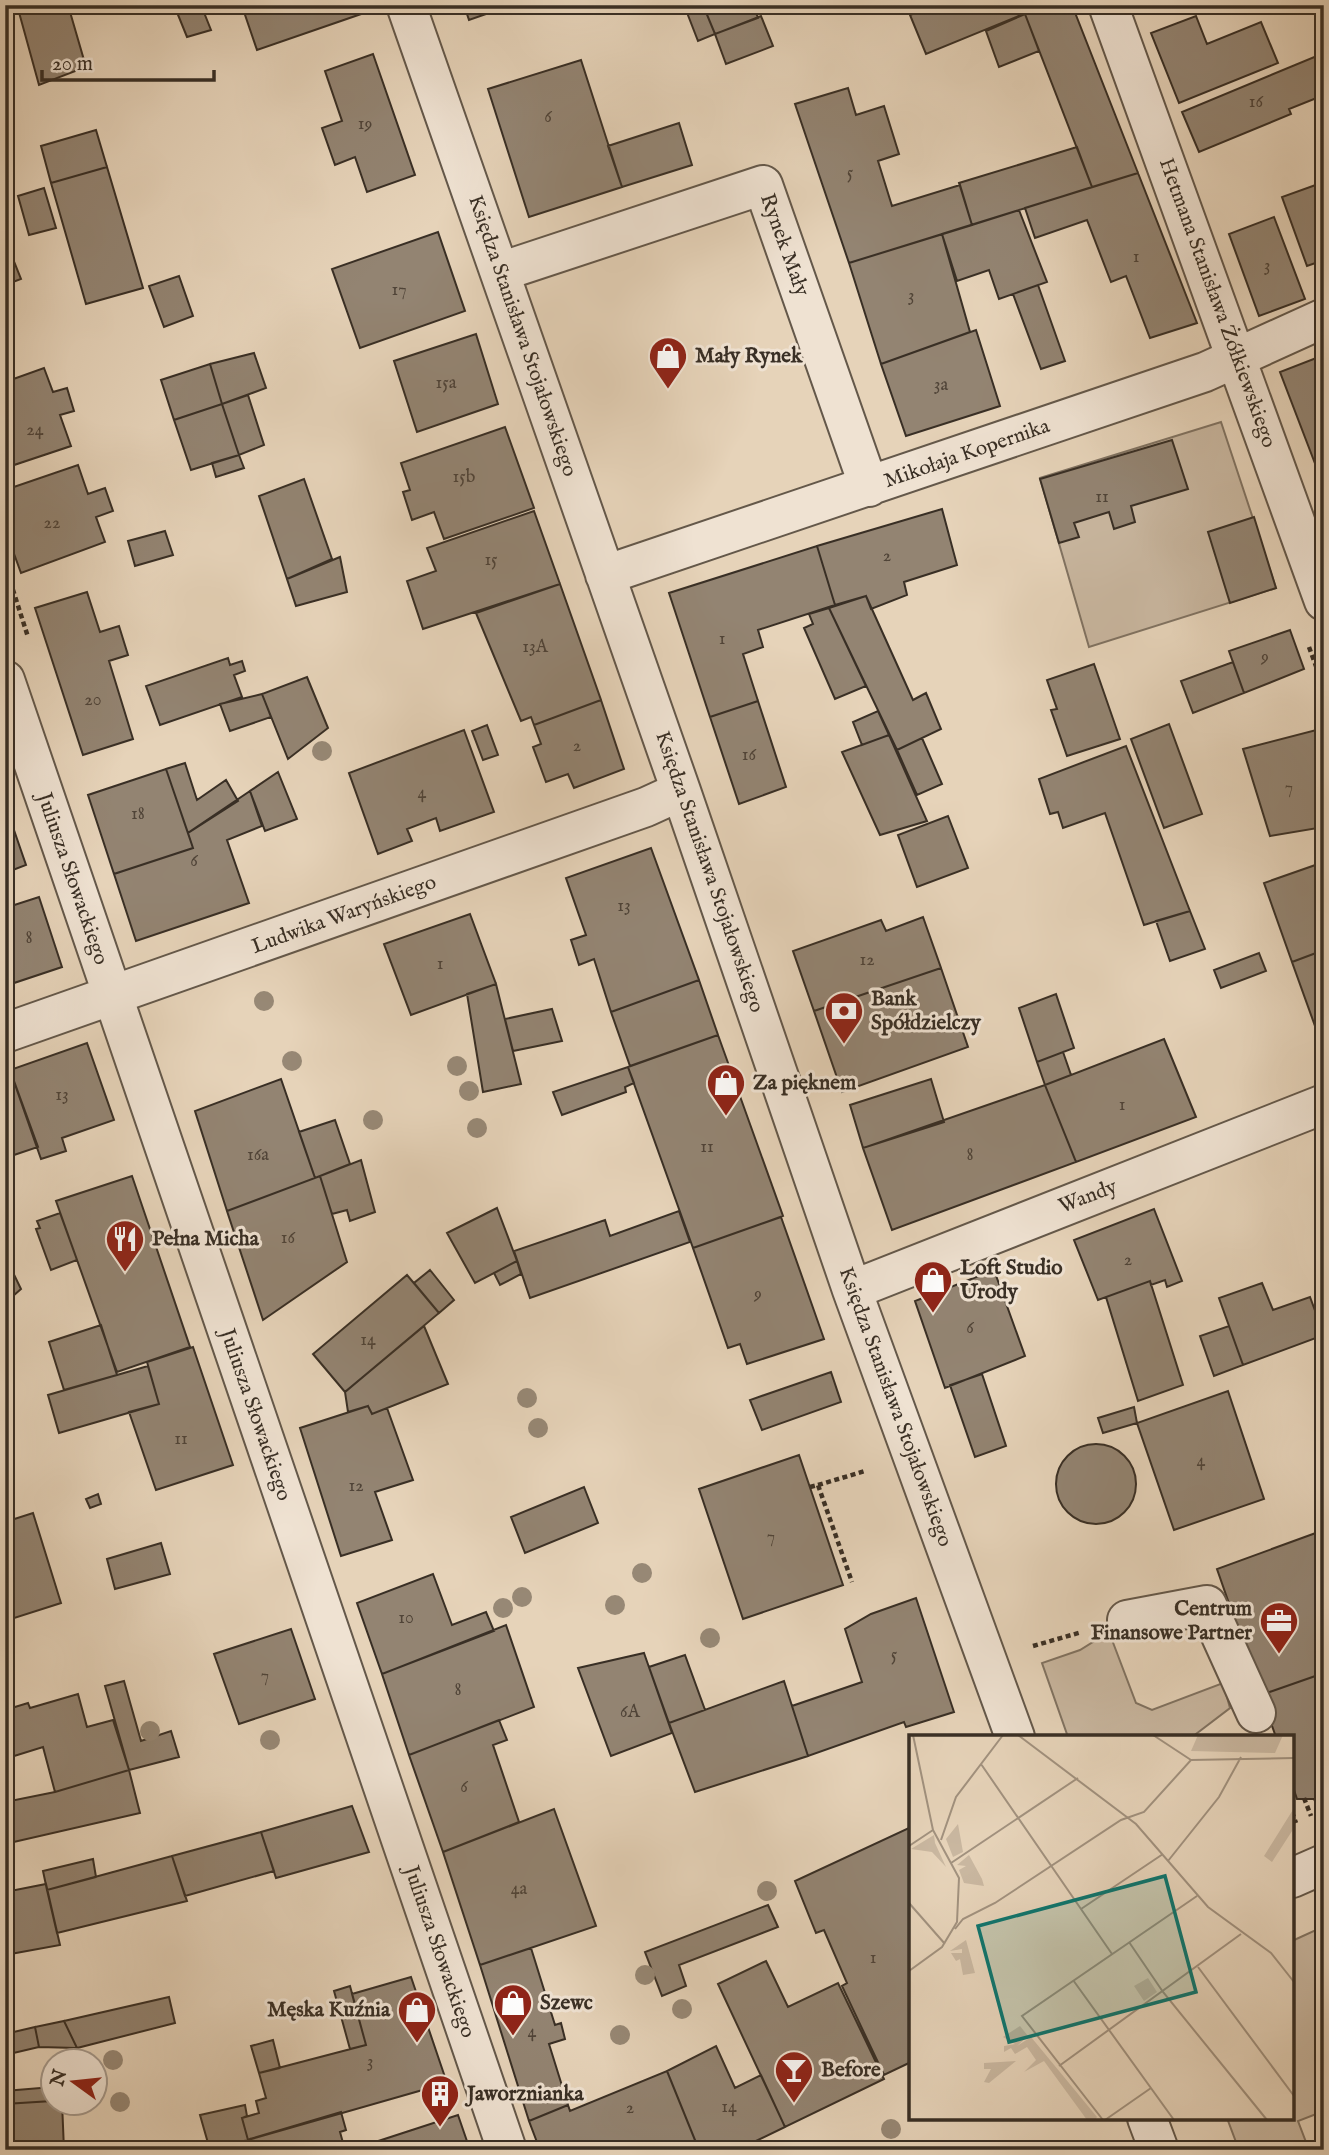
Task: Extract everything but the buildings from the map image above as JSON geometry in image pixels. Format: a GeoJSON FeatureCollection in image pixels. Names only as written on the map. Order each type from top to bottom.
{"type":"FeatureCollection","features":[{"type":"Feature","properties":{"kind":"street","name":"Księdza Stanisława Stojałowskiego"},"geometry":{"type":"LineString","coordinates":[[406,5],[852,1290],[1014,1735]]}},
{"type":"Feature","properties":{"kind":"street","name":"Hetmana Stanisława Żółkiewskiego"},"geometry":{"type":"LineString","coordinates":[[1108,5],[1324,601]]}},
{"type":"Feature","properties":{"kind":"street","name":"Rynek Mały"},"geometry":{"type":"LineString","coordinates":[[500,272],[763,185],[869,487]]}},
{"type":"Feature","properties":{"kind":"street","name":"Mikołaja Kopernika"},"geometry":{"type":"LineString","coordinates":[[605,575],[1238,359],[1324,318]]}},
{"type":"Feature","properties":{"kind":"street","name":"Juliusza Słowackiego"},"geometry":{"type":"LineString","coordinates":[[5,680],[111,997],[507,2150]]}},
{"type":"Feature","properties":{"kind":"street","name":"Ludwika Waryńskiego"},"geometry":{"type":"LineString","coordinates":[[5,1034],[646,807],[681,791]]}},
{"type":"Feature","properties":{"kind":"street","name":"Wandy"},"geometry":{"type":"LineString","coordinates":[[852,1290],[1324,1104]]}},
{"type":"Feature","properties":{"kind":"street"},"geometry":{"type":"LineString","coordinates":[[1127,1620],[1208,1605],[1256,1713]]}},
{"type":"Feature","properties":{"kind":"street"},"geometry":{"type":"LineString","coordinates":[[1294,1877],[1324,1864]]}},
{"type":"Feature","properties":{"kind":"street"},"geometry":{"type":"LineString","coordinates":[[1148,2120],[1159,2150]]}},
{"type":"Feature","properties":{"kind":"path"},"geometry":{"type":"LineString","coordinates":[[5,565],[30,642]]}},
{"type":"Feature","properties":{"kind":"path"},"geometry":{"type":"LineString","coordinates":[[1305,636],[1324,688]]}},
{"type":"Feature","properties":{"kind":"path"},"geometry":{"type":"LineString","coordinates":[[810,1487],[847,1476]]}},
{"type":"Feature","properties":{"kind":"path"},"geometry":{"type":"LineString","coordinates":[[818,1485],[852,1582]]}},
{"type":"Feature","properties":{"kind":"path"},"geometry":{"type":"LineString","coordinates":[[1025,1648],[1127,1620]]}},
{"type":"Feature","properties":{"kind":"shaded area"},"geometry":{"type":"Polygon","coordinates":[[[1221,422],[1276,588],[1089,647],[1040,478],[1221,422]]]}},
{"type":"Feature","properties":{"kind":"shaded area"},"geometry":{"type":"Polygon","coordinates":[[[1109,1632],[1136,1703],[1152,1710],[1223,1683],[1230,1708],[1195,1735],[1067,1735],[1042,1663],[1080,1650],[1109,1632]]]}},
{"type":"Feature","properties":{"kind":"shaded area"},"geometry":{"type":"Polygon","coordinates":[[[1318,1929],[1324,1946],[1324,2111],[1298,2121],[1309,2150],[1239,2150],[1228,2120],[1294,2120],[1294,1940],[1318,1929]]]}},
{"type":"Feature","properties":{"kind":"place","name":"Mały Rynek"},"geometry":{"type":"Point","coordinates":[668,390]}},
{"type":"Feature","properties":{"kind":"place","name":"Bank Spółdzielczy"},"geometry":{"type":"Point","coordinates":[844,1045]}},
{"type":"Feature","properties":{"kind":"place","name":"Za pięknem"},"geometry":{"type":"Point","coordinates":[726,1117]}},
{"type":"Feature","properties":{"kind":"place","name":"Pełna Micha"},"geometry":{"type":"Point","coordinates":[125,1273]}},
{"type":"Feature","properties":{"kind":"place","name":"Loft Studio Urody"},"geometry":{"type":"Point","coordinates":[933,1314]}},
{"type":"Feature","properties":{"kind":"place","name":"Centrum Finansowe Partner"},"geometry":{"type":"Point","coordinates":[1279,1655]}},
{"type":"Feature","properties":{"kind":"place","name":"Szewc"},"geometry":{"type":"Point","coordinates":[513,2037]}},
{"type":"Feature","properties":{"kind":"place","name":"Męska Kuźnia"},"geometry":{"type":"Point","coordinates":[417,2044]}},
{"type":"Feature","properties":{"kind":"place","name":"Before"},"geometry":{"type":"Point","coordinates":[794,2104]}},
{"type":"Feature","properties":{"kind":"place","name":"Jaworznianka"},"geometry":{"type":"Point","coordinates":[440,2128]}}]}
